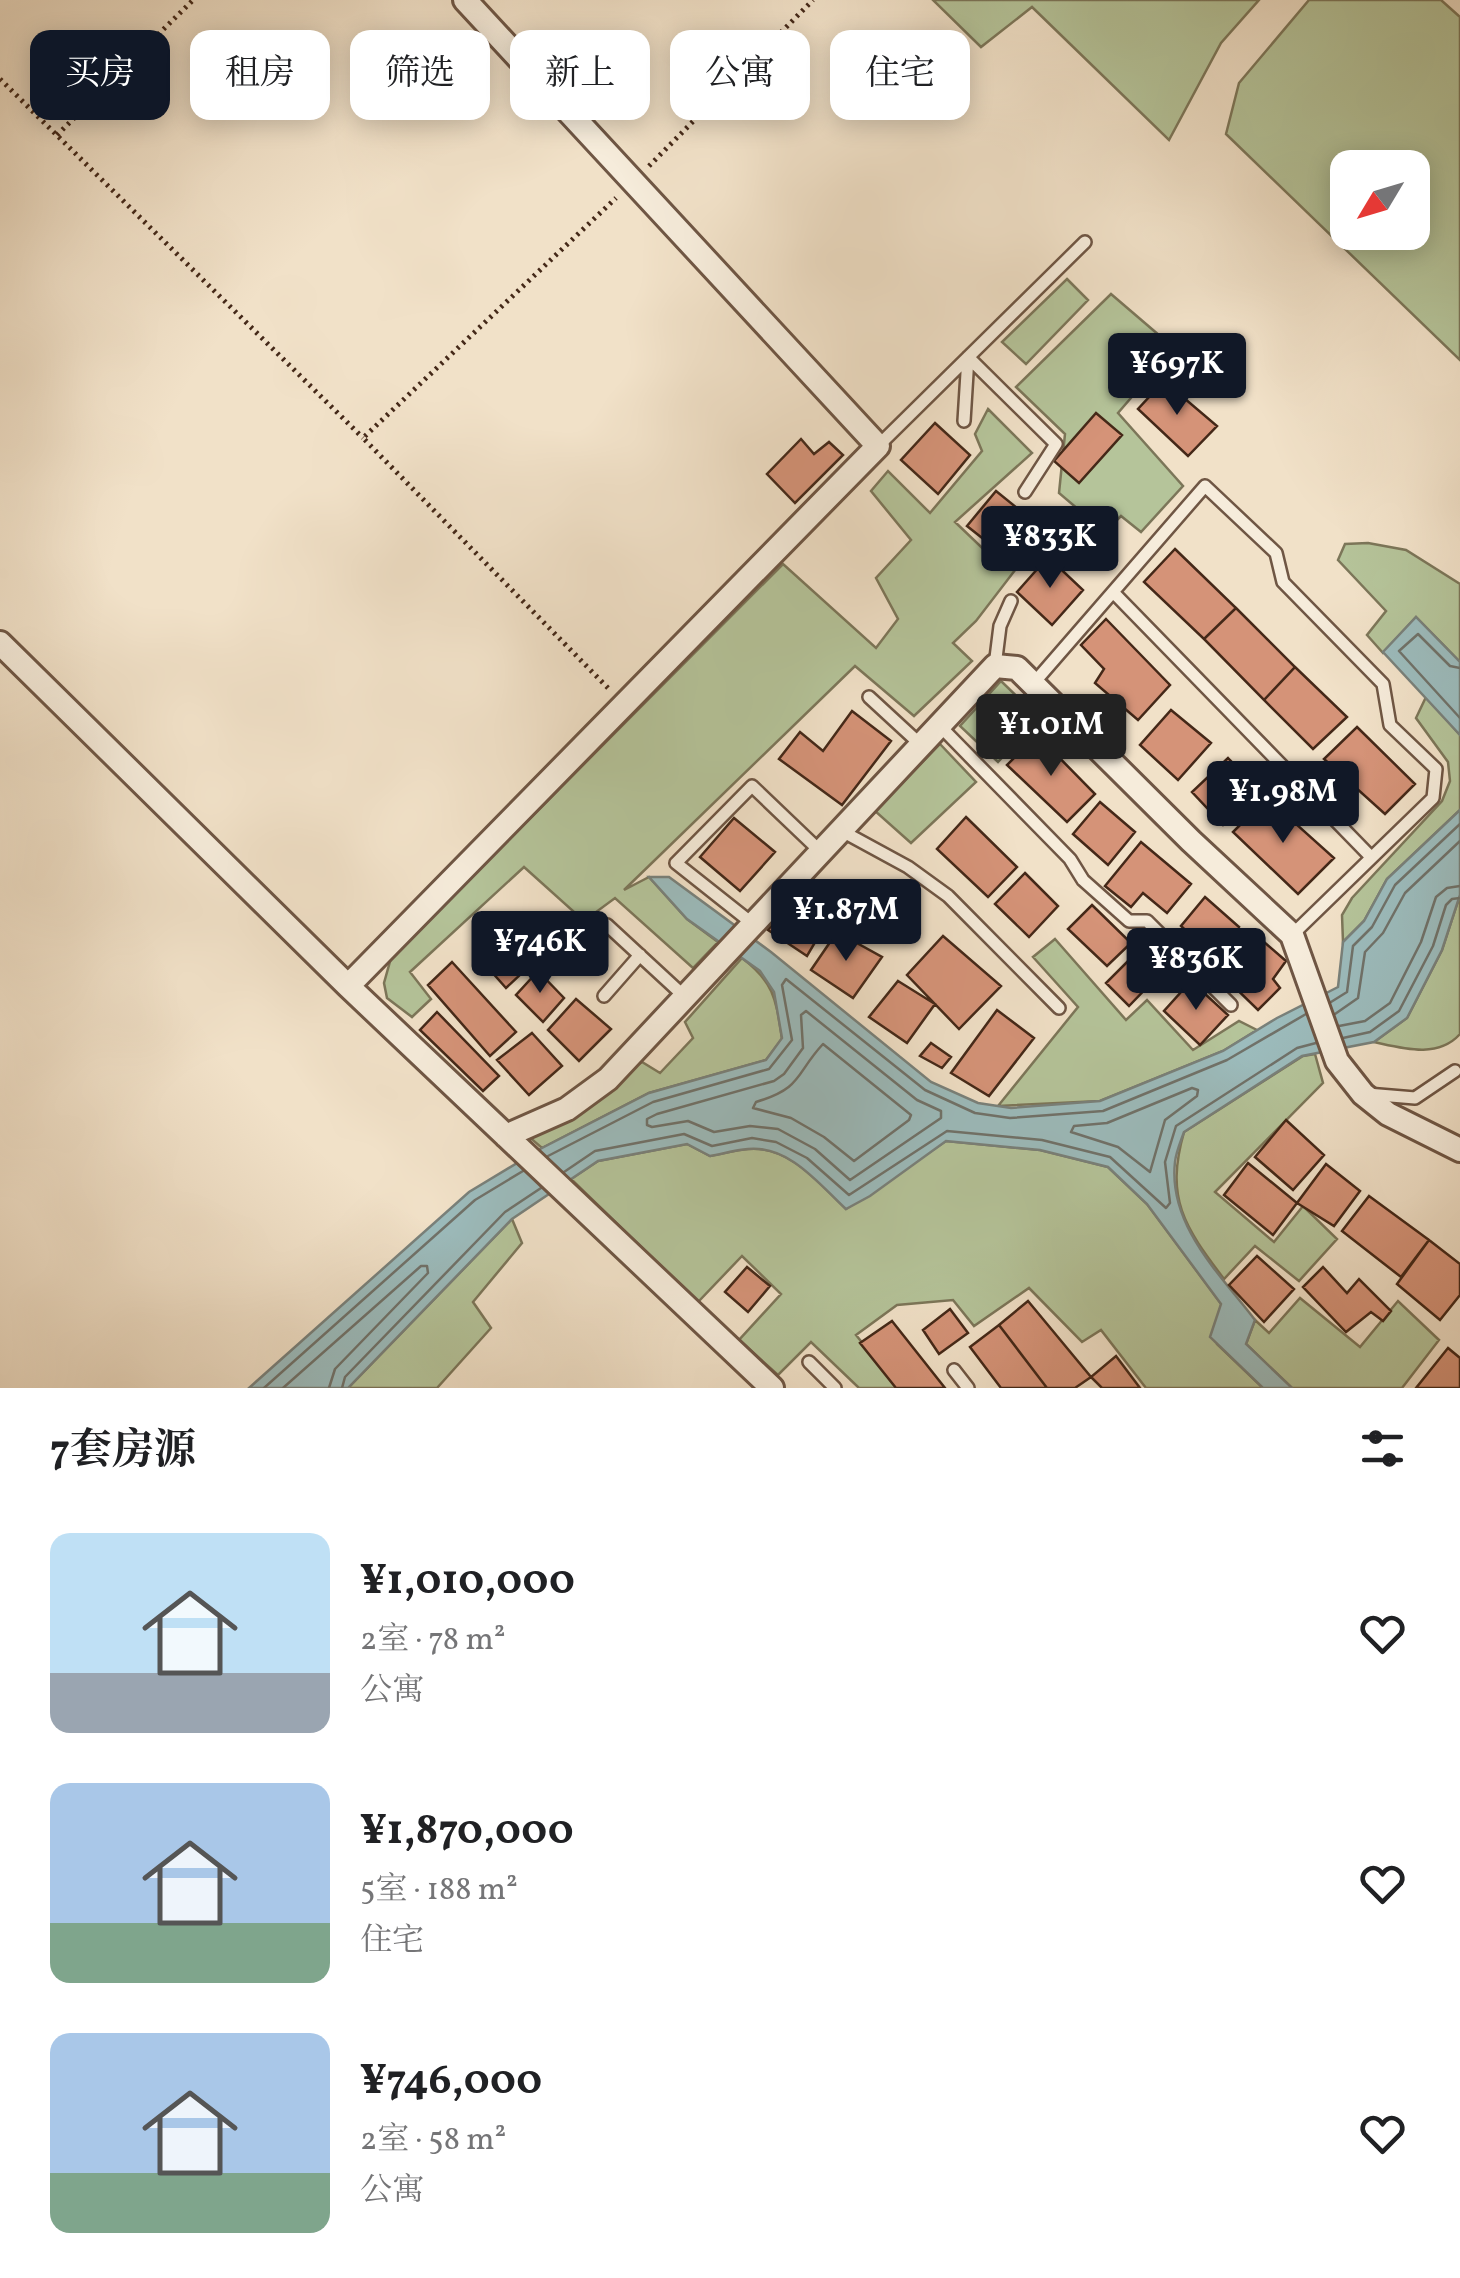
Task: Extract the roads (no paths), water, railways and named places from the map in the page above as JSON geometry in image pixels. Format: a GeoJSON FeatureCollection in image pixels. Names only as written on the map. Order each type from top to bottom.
{"type":"FeatureCollection","features":[{"type":"Feature","properties":{"kind":"street"},"geometry":{"type":"LineString","coordinates":[[348,986],[878,446],[466,0]]}},
{"type":"Feature","properties":{"kind":"street"},"geometry":{"type":"LineString","coordinates":[[0,643],[348,986],[772,1388]]}},
{"type":"Feature","properties":{"kind":"street"},"geometry":{"type":"LineString","coordinates":[[506,1136],[567,1109],[608,1079],[995,666],[1016,668],[1292,935],[1338,1061],[1363,1094],[1388,1114],[1458,1145]]}},
{"type":"Feature","properties":{"kind":"lane"},"geometry":{"type":"LineString","coordinates":[[878,446],[1085,242]]}},
{"type":"Feature","properties":{"kind":"lane"},"geometry":{"type":"LineString","coordinates":[[964,421],[968,357]]}},
{"type":"Feature","properties":{"kind":"lane"},"geometry":{"type":"LineString","coordinates":[[968,357],[1056,444],[1025,492]]}},
{"type":"Feature","properties":{"kind":"lane"},"geometry":{"type":"LineString","coordinates":[[1033,684],[1205,486],[1276,553],[1282,582],[1383,684],[1390,724],[1436,770],[1432,798],[1292,935]]}},
{"type":"Feature","properties":{"kind":"lane"},"geometry":{"type":"LineString","coordinates":[[1113,592],[1372,857]]}},
{"type":"Feature","properties":{"kind":"lane"},"geometry":{"type":"LineString","coordinates":[[995,666],[1000,626],[1011,601]]}},
{"type":"Feature","properties":{"kind":"lane"},"geometry":{"type":"LineString","coordinates":[[870,698],[920,744]]}},
{"type":"Feature","properties":{"kind":"lane"},"geometry":{"type":"LineString","coordinates":[[938,724],[1070,859],[1083,880],[1129,921],[1146,920],[1231,1005]]}},
{"type":"Feature","properties":{"kind":"lane"},"geometry":{"type":"LineString","coordinates":[[752,924],[676,863],[752,786],[820,850]]}},
{"type":"Feature","properties":{"kind":"lane"},"geometry":{"type":"LineString","coordinates":[[840,830],[908,867],[948,896],[1059,1008]]}},
{"type":"Feature","properties":{"kind":"lane"},"geometry":{"type":"LineString","coordinates":[[548,937],[607,925],[685,997]]}},
{"type":"Feature","properties":{"kind":"lane"},"geometry":{"type":"LineString","coordinates":[[604,996],[640,955]]}},
{"type":"Feature","properties":{"kind":"lane"},"geometry":{"type":"LineString","coordinates":[[1363,1094],[1415,1098],[1455,1071]]}},
{"type":"Feature","properties":{"kind":"lane"},"geometry":{"type":"LineString","coordinates":[[810,1362],[835,1388]]}},
{"type":"Feature","properties":{"kind":"lane"},"geometry":{"type":"LineString","coordinates":[[954,1370],[968,1388]]}},
{"type":"Feature","properties":{"kind":"water"},"geometry":{"type":"Polygon","coordinates":[[[1416,617],[1460,662],[1460,735],[1383,652],[1416,617]]]}},
{"type":"Feature","properties":{"kind":"water"},"geometry":{"type":"Polygon","coordinates":[[[1460,810],[1460,895],[1442,950],[1407,1018],[1374,1042],[1302,1056],[1184,1132],[1177,1150],[1175,1185],[1188,1228],[1255,1320],[1246,1344],[1292,1388],[1263,1388],[1210,1337],[1221,1304],[1147,1204],[1108,1167],[1040,1150],[946,1141],[846,1209],[802,1168],[763,1149],[710,1156],[687,1144],[598,1161],[512,1219],[348,1388],[249,1388],[469,1192],[542,1148],[649,1093],[766,1060],[782,1038],[774,992],[760,971],[687,919],[649,877],[669,877],[771,952],[931,1082],[978,1103],[1011,1108],[1100,1101],[1223,1051],[1338,987],[1343,942],[1364,921],[1387,879],[1460,810]]]}}]}
